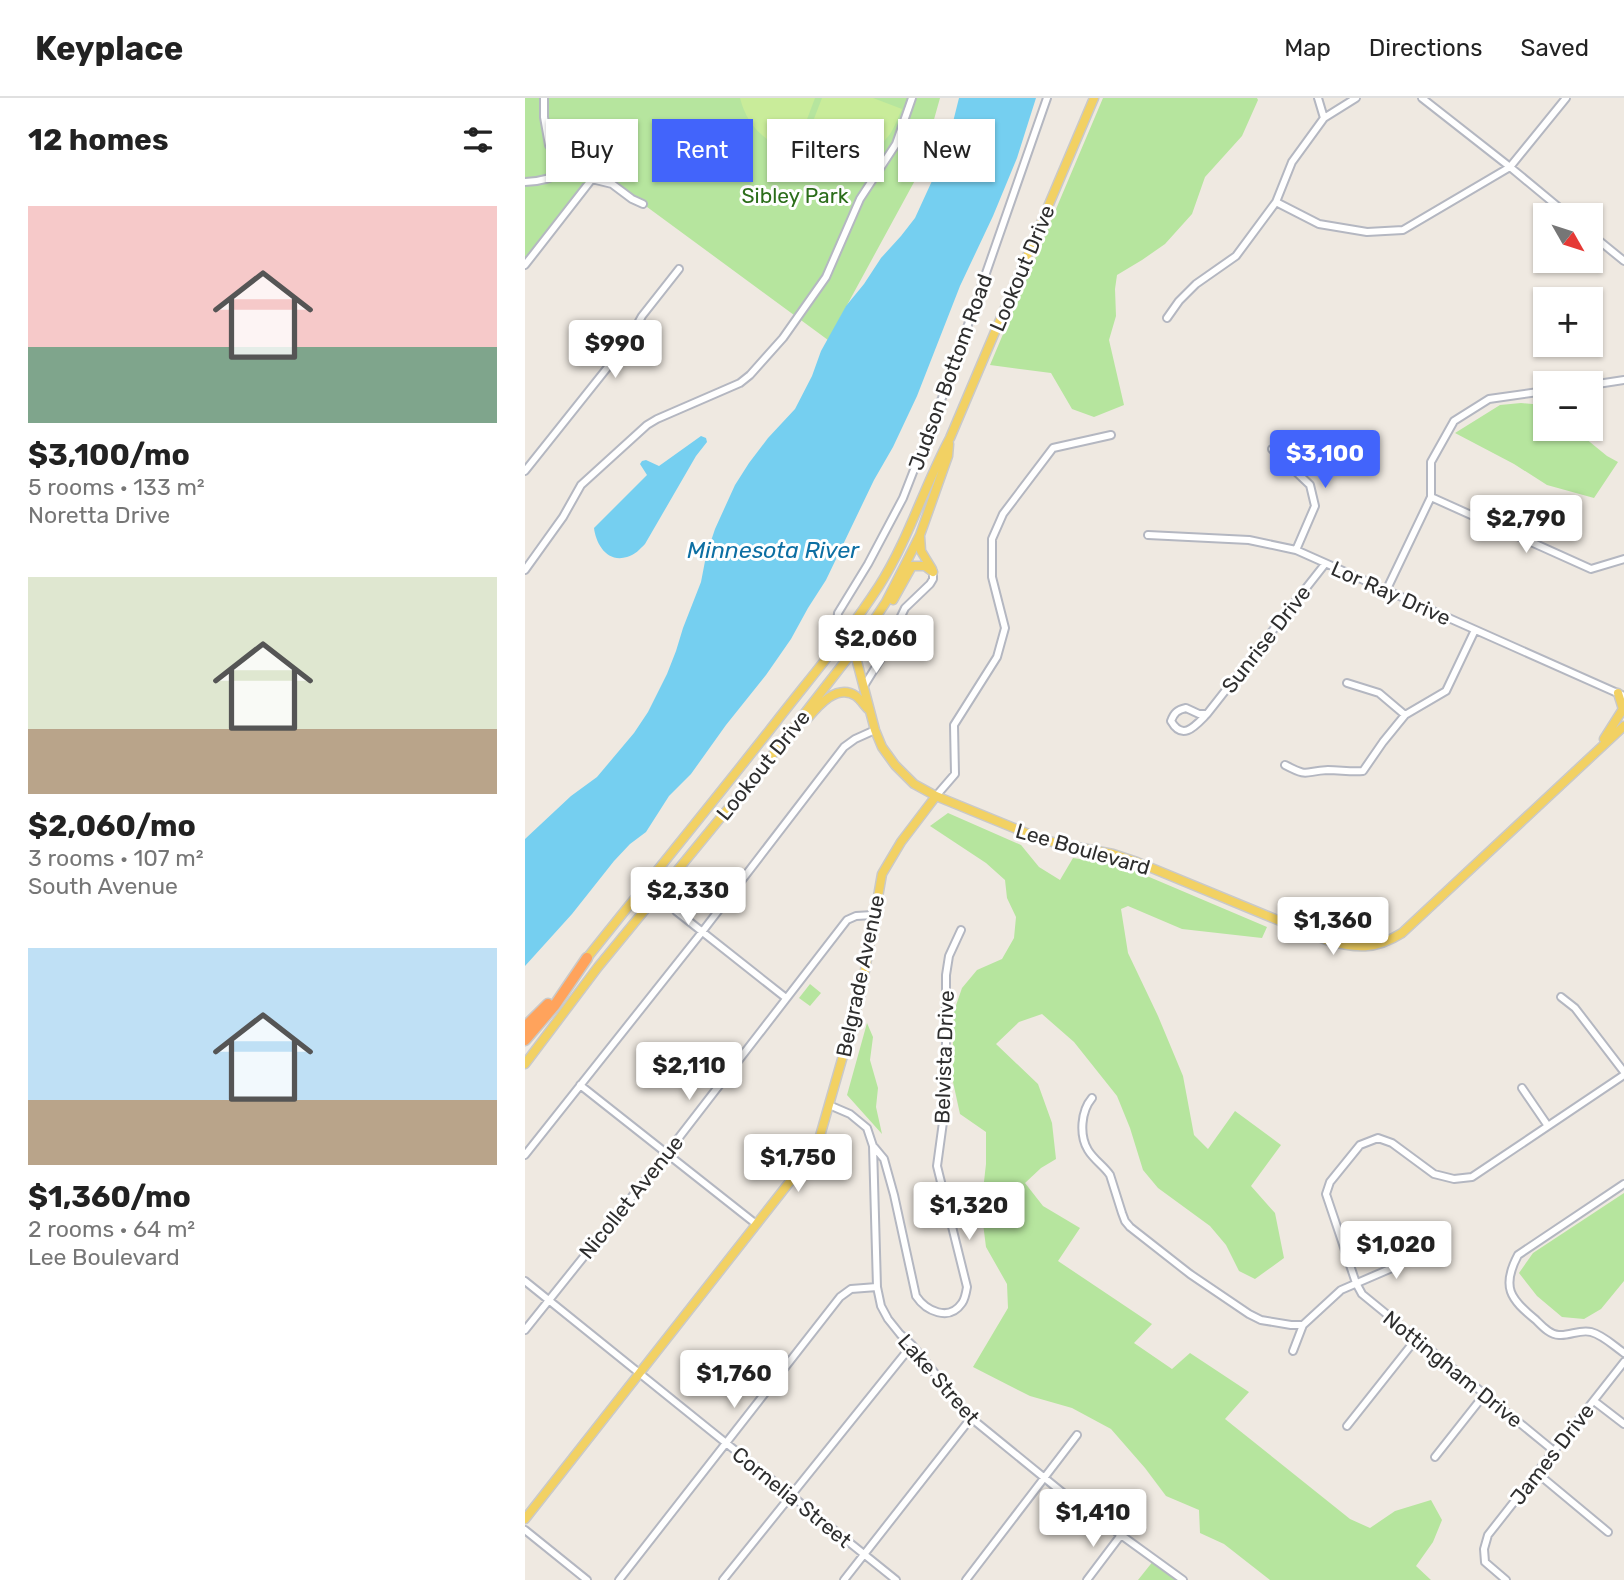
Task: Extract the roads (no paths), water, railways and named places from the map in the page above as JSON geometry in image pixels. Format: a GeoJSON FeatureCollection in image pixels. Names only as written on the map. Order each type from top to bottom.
{"type":"FeatureCollection","features":[{"type":"Feature","properties":{"kind":"highway"},"geometry":{"type":"LineString","coordinates":[[525,1027],[587,958]]}},
{"type":"Feature","properties":{"kind":"highway"},"geometry":{"type":"LineString","coordinates":[[525,1040],[555,1005],[587,958]]}},
{"type":"Feature","properties":{"kind":"main road","name":"Lookout Drive"},"geometry":{"type":"LineString","coordinates":[[587,958],[843,637],[880,584],[950,438],[1094,98]]}},
{"type":"Feature","properties":{"kind":"main road","name":"Lookout Drive"},"geometry":{"type":"LineString","coordinates":[[525,1065],[597,967],[773,754],[872,625],[920,535],[948,456],[950,438]]}},
{"type":"Feature","properties":{"kind":"main road"},"geometry":{"type":"LineString","coordinates":[[920,535],[921,551],[933,572]]}},
{"type":"Feature","properties":{"kind":"main road"},"geometry":{"type":"LineString","coordinates":[[872,625],[890,604],[912,566],[925,566],[933,572]]}},
{"type":"Feature","properties":{"kind":"main road","name":"Lee Boulevard"},"geometry":{"type":"LineString","coordinates":[[843,637],[854,650],[882,747],[895,765],[915,784],[936,796],[1036,838],[1113,854],[1137,862],[1326,940],[1357,947],[1373,946],[1402,933],[1624,726]]}},
{"type":"Feature","properties":{"kind":"main road"},"geometry":{"type":"LineString","coordinates":[[773,754],[833,695],[849,693],[870,710]]}},
{"type":"Feature","properties":{"kind":"main road"},"geometry":{"type":"LineString","coordinates":[[1594,753],[1623,709],[1621,694]]}},
{"type":"Feature","properties":{"kind":"main road","name":"Belgrade Avenue"},"geometry":{"type":"LineString","coordinates":[[525,1519],[818,1143],[861,993],[882,874],[901,842],[936,796]]}},
{"type":"Feature","properties":{"kind":"street"},"geometry":{"type":"LineString","coordinates":[[544,98],[546,128]]}},
{"type":"Feature","properties":{"kind":"street","name":"Judson Bottom Road"},"geometry":{"type":"LineString","coordinates":[[843,637],[837,625],[838,613],[903,498],[947,385],[1047,98]]}},
{"type":"Feature","properties":{"kind":"street"},"geometry":{"type":"LineString","coordinates":[[1318,98],[1324,118]]}},
{"type":"Feature","properties":{"kind":"street"},"geometry":{"type":"LineString","coordinates":[[1167,318],[1196,284],[1236,256],[1276,202],[1292,162],[1324,118],[1356,98]]}},
{"type":"Feature","properties":{"kind":"street"},"geometry":{"type":"LineString","coordinates":[[1422,98],[1554,203]]}},
{"type":"Feature","properties":{"kind":"street"},"geometry":{"type":"LineString","coordinates":[[1276,202],[1319,224],[1367,232],[1403,230],[1510,167],[1566,98]]}},
{"type":"Feature","properties":{"kind":"street"},"geometry":{"type":"LineString","coordinates":[[525,570],[563,517],[581,485],[647,425],[740,383],[783,338],[827,277],[860,199],[896,144],[912,99]]}},
{"type":"Feature","properties":{"kind":"street"},"geometry":{"type":"LineString","coordinates":[[525,182],[546,178]]}},
{"type":"Feature","properties":{"kind":"street"},"geometry":{"type":"LineString","coordinates":[[525,265],[590,182]]}},
{"type":"Feature","properties":{"kind":"street"},"geometry":{"type":"LineString","coordinates":[[604,182],[612,184],[643,204]]}},
{"type":"Feature","properties":{"kind":"street"},"geometry":{"type":"LineString","coordinates":[[1603,244],[1624,261]]}},
{"type":"Feature","properties":{"kind":"street"},"geometry":{"type":"LineString","coordinates":[[525,471],[627,343],[642,316],[679,269]]}},
{"type":"Feature","properties":{"kind":"street"},"geometry":{"type":"LineString","coordinates":[[1603,383],[1624,380]]}},
{"type":"Feature","properties":{"kind":"street"},"geometry":{"type":"LineString","coordinates":[[1386,591],[1431,497],[1431,462],[1454,421],[1489,398],[1533,392]]}},
{"type":"Feature","properties":{"kind":"street","name":"Belgrade Avenue"},"geometry":{"type":"LineString","coordinates":[[936,796],[955,774],[954,725],[997,657],[1005,628],[992,577],[992,539],[1003,514],[1053,448],[1111,435]]}},
{"type":"Feature","properties":{"kind":"street"},"geometry":{"type":"LineString","coordinates":[[1272,449],[1310,485],[1315,506],[1296,550]]}},
{"type":"Feature","properties":{"kind":"street"},"geometry":{"type":"LineString","coordinates":[[1431,497],[1591,569],[1624,559]]}},
{"type":"Feature","properties":{"kind":"street","name":"Lor Ray Drive"},"geometry":{"type":"LineString","coordinates":[[1148,535],[1249,540],[1296,550],[1621,694]]}},
{"type":"Feature","properties":{"kind":"street","name":"Sunrise Drive"},"geometry":{"type":"LineString","coordinates":[[1207,714],[1199,714],[1186,708],[1173,715],[1171,721],[1174,727],[1186,731],[1207,714],[1325,564]]}},
{"type":"Feature","properties":{"kind":"street"},"geometry":{"type":"LineString","coordinates":[[864,686],[905,608],[930,584],[933,572]]}},
{"type":"Feature","properties":{"kind":"street"},"geometry":{"type":"LineString","coordinates":[[1285,765],[1303,775],[1329,770],[1363,771],[1405,715],[1446,691],[1475,630]]}},
{"type":"Feature","properties":{"kind":"street"},"geometry":{"type":"LineString","coordinates":[[1347,684],[1379,693],[1405,715]]}},
{"type":"Feature","properties":{"kind":"street"},"geometry":{"type":"LineString","coordinates":[[525,1155],[844,747],[875,730]]}},
{"type":"Feature","properties":{"kind":"street"},"geometry":{"type":"LineString","coordinates":[[676,911],[786,998]]}},
{"type":"Feature","properties":{"kind":"street","name":"Nicollet Avenue"},"geometry":{"type":"LineString","coordinates":[[525,1330],[667,1153],[847,920],[856,916],[873,915]]}},
{"type":"Feature","properties":{"kind":"street","name":"Belvista Drive"},"geometry":{"type":"LineString","coordinates":[[873,1146],[884,1160],[916,1296],[921,1304],[931,1311],[945,1314],[956,1310],[964,1301],[967,1287],[937,1167],[946,1100],[946,975],[949,956],[961,930]]}},
{"type":"Feature","properties":{"kind":"street"},"geometry":{"type":"LineString","coordinates":[[1561,997],[1575,1008],[1624,1074]]}},
{"type":"Feature","properties":{"kind":"street","name":"Nottingham Drive"},"geometry":{"type":"LineString","coordinates":[[1554,1451],[1363,1294],[1356,1283],[1326,1194],[1329,1182],[1360,1144],[1378,1138],[1392,1143],[1434,1174],[1454,1179],[1472,1177],[1624,1074]]}},
{"type":"Feature","properties":{"kind":"street"},"geometry":{"type":"LineString","coordinates":[[580,1084],[756,1224]]}},
{"type":"Feature","properties":{"kind":"street"},"geometry":{"type":"LineString","coordinates":[[1522,1088],[1548,1126]]}},
{"type":"Feature","properties":{"kind":"street"},"geometry":{"type":"LineString","coordinates":[[1092,1098],[1087,1104],[1082,1121],[1085,1142],[1088,1151],[1107,1169],[1125,1221],[1130,1227],[1190,1274],[1249,1314],[1261,1320],[1303,1325]]}},
{"type":"Feature","properties":{"kind":"street"},"geometry":{"type":"LineString","coordinates":[[829,1105],[850,1114],[867,1128],[873,1146]]}},
{"type":"Feature","properties":{"kind":"street","name":"Lake Street"},"geometry":{"type":"LineString","coordinates":[[873,1146],[877,1287],[881,1306],[888,1319],[971,1418],[1044,1478],[1183,1580]]}},
{"type":"Feature","properties":{"kind":"street"},"geometry":{"type":"LineString","coordinates":[[1624,1184],[1518,1255],[1511,1267],[1509,1279],[1511,1293],[1519,1306],[1551,1333],[1594,1333],[1624,1353]]}},
{"type":"Feature","properties":{"kind":"street"},"geometry":{"type":"LineString","coordinates":[[1293,1351],[1303,1325],[1341,1290],[1392,1268],[1414,1246]]}},
{"type":"Feature","properties":{"kind":"street","name":"Cornelia Street"},"geometry":{"type":"LineString","coordinates":[[525,1281],[896,1580]]}},
{"type":"Feature","properties":{"kind":"street"},"geometry":{"type":"LineString","coordinates":[[619,1580],[840,1297],[851,1289],[877,1287]]}},
{"type":"Feature","properties":{"kind":"street"},"geometry":{"type":"LineString","coordinates":[[1347,1426],[1416,1339]]}},
{"type":"Feature","properties":{"kind":"street"},"geometry":{"type":"LineString","coordinates":[[723,1580],[912,1345]]}},
{"type":"Feature","properties":{"kind":"street","name":"James Drive"},"geometry":{"type":"LineString","coordinates":[[1506,1580],[1485,1562],[1484,1549],[1488,1535],[1624,1362]]}},
{"type":"Feature","properties":{"kind":"street"},"geometry":{"type":"LineString","coordinates":[[1435,1457],[1484,1395]]}},
{"type":"Feature","properties":{"kind":"street"},"geometry":{"type":"LineString","coordinates":[[1594,1401],[1624,1424]]}},
{"type":"Feature","properties":{"kind":"street"},"geometry":{"type":"LineString","coordinates":[[845,1580],[971,1418]]}},
{"type":"Feature","properties":{"kind":"street"},"geometry":{"type":"LineString","coordinates":[[966,1580],[1077,1435]]}},
{"type":"Feature","properties":{"kind":"street"},"geometry":{"type":"LineString","coordinates":[[1537,1474],[1608,1532]]}},
{"type":"Feature","properties":{"kind":"street"},"geometry":{"type":"LineString","coordinates":[[525,1530],[587,1580]]}},
{"type":"Feature","properties":{"kind":"street"},"geometry":{"type":"LineString","coordinates":[[1087,1580],[1121,1535]]}},
{"type":"Feature","properties":{"kind":"water","name":"Minnesota River"},"geometry":{"type":"Polygon","coordinates":[[[959,98],[1036,98],[1017,158],[960,286],[917,396],[826,580],[766,675],[691,774],[669,796],[646,832],[614,861],[572,914],[525,966],[525,839],[571,796],[597,777],[648,712],[676,651],[701,582],[715,529],[735,485],[768,438],[795,409],[821,351],[846,306],[915,218],[932,182],[995,182],[995,119],[954,119],[959,98]]]}},
{"type":"Feature","properties":{"kind":"water"},"geometry":{"type":"Polygon","coordinates":[[[701,436],[706,438],[707,442],[696,456],[645,544],[627,557],[608,555],[600,546],[594,528],[647,475],[640,464],[642,461],[659,466],[701,436]]]}},
{"type":"Feature","properties":{"kind":"park label","name":"Sibley Park"},"geometry":{"type":"Point","coordinates":[795,195]}}]}
